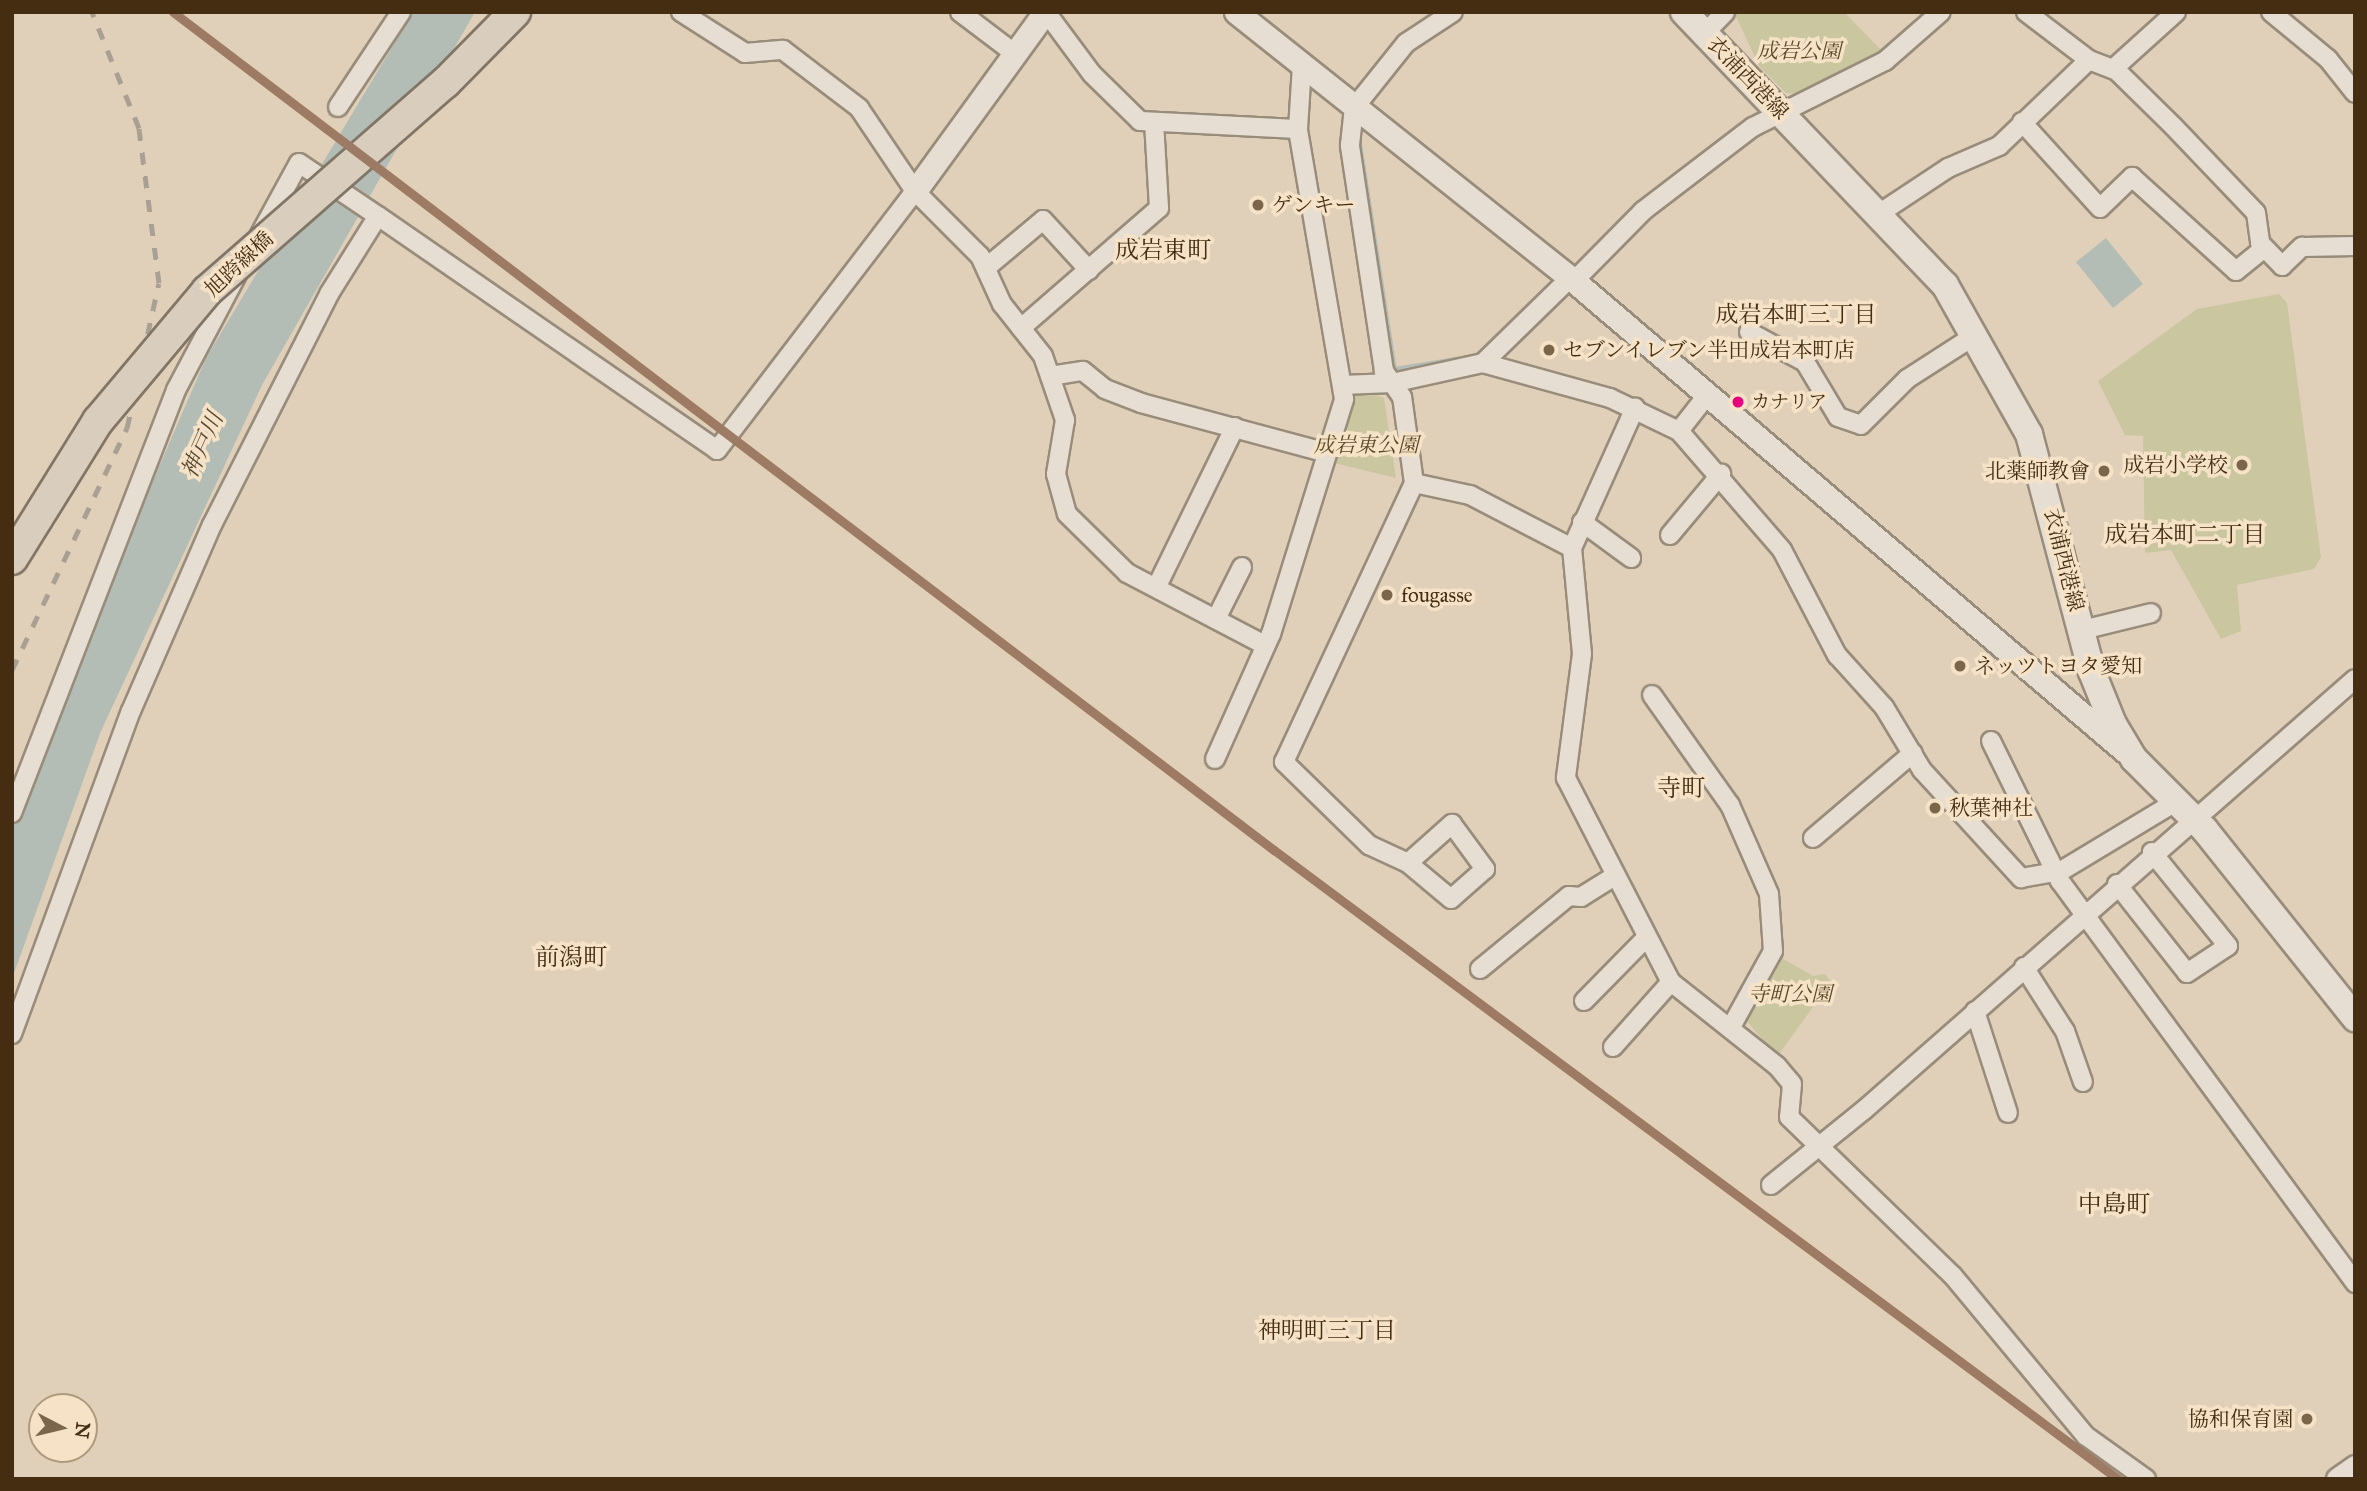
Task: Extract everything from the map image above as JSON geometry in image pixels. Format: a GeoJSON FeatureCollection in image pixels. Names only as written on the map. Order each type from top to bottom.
{"type":"FeatureCollection","features":[{"type":"Feature","properties":{"kind":"main road","name":"旭跨線橋"},"geometry":{"type":"LineString","coordinates":[[12,540],[91,414],[201,288],[502,12]]}},
{"type":"Feature","properties":{"kind":"main road","name":"旭跨線橋"},"geometry":{"type":"LineString","coordinates":[[12,559],[98,421],[207,291],[445,83],[515,12]]}},
{"type":"Feature","properties":{"kind":"main road","name":"衣浦西港線"},"geometry":{"type":"LineString","coordinates":[[1684,12],[1945,285],[1977,334],[2029,434],[2099,690],[2134,759],[2185,808],[2355,1018]]}},
{"type":"Feature","properties":{"kind":"street"},"geometry":{"type":"LineString","coordinates":[[338,107],[401,12]]}},
{"type":"Feature","properties":{"kind":"street"},"geometry":{"type":"LineString","coordinates":[[681,12],[745,53],[783,50],[839,87],[915,191],[955,225],[987,267],[1050,376],[1065,420],[1056,474],[1067,514],[1104,555],[1265,645]]}},
{"type":"Feature","properties":{"kind":"street"},"geometry":{"type":"LineString","coordinates":[[960,12],[1014,53]]}},
{"type":"Feature","properties":{"kind":"street"},"geometry":{"type":"LineString","coordinates":[[12,813],[191,357],[299,163],[717,450],[915,191],[1046,12],[1117,102],[1140,121],[1298,129]]}},
{"type":"Feature","properties":{"kind":"street"},"geometry":{"type":"LineString","coordinates":[[1236,12],[1572,280],[2134,759]]}},
{"type":"Feature","properties":{"kind":"street"},"geometry":{"type":"LineString","coordinates":[[1408,863],[1369,845],[1284,762],[1414,483],[1402,397],[1384,371],[1350,145],[1354,108],[1406,43],[1452,12]]}},
{"type":"Feature","properties":{"kind":"street"},"geometry":{"type":"LineString","coordinates":[[1705,33],[1725,12]]}},
{"type":"Feature","properties":{"kind":"street"},"geometry":{"type":"LineString","coordinates":[[1483,363],[1643,211],[1754,127],[1885,61],[1941,12]]}},
{"type":"Feature","properties":{"kind":"street"},"geometry":{"type":"LineString","coordinates":[[2026,12],[2089,60],[2113,69],[2256,213],[2263,248],[2282,265],[2302,247],[2355,246]]}},
{"type":"Feature","properties":{"kind":"street"},"geometry":{"type":"LineString","coordinates":[[2113,69],[2176,12]]}},
{"type":"Feature","properties":{"kind":"street"},"geometry":{"type":"LineString","coordinates":[[2271,12],[2328,59],[2355,93]]}},
{"type":"Feature","properties":{"kind":"street"},"geometry":{"type":"LineString","coordinates":[[1880,214],[1948,168],[1999,146],[2089,60]]}},
{"type":"Feature","properties":{"kind":"street"},"geometry":{"type":"LineString","coordinates":[[1215,759],[1265,645],[1341,414],[1342,385],[1298,129],[1303,66]]}},
{"type":"Feature","properties":{"kind":"street"},"geometry":{"type":"LineString","coordinates":[[1021,328],[1159,208],[1154,122]]}},
{"type":"Feature","properties":{"kind":"street"},"geometry":{"type":"LineString","coordinates":[[2022,122],[2100,208],[2132,177],[2236,271],[2263,248]]}},
{"type":"Feature","properties":{"kind":"street"},"geometry":{"type":"LineString","coordinates":[[12,1034],[131,711],[212,525],[329,294],[378,216]]}},
{"type":"Feature","properties":{"kind":"street"},"geometry":{"type":"LineString","coordinates":[[987,267],[1043,220],[1089,270]]}},
{"type":"Feature","properties":{"kind":"street"},"geometry":{"type":"LineString","coordinates":[[1749,332],[1805,362],[1838,417],[1861,425],[1907,379],[1977,334]]}},
{"type":"Feature","properties":{"kind":"street"},"geometry":{"type":"LineString","coordinates":[[1342,385],[1392,383],[1483,363],[1635,408],[1679,431],[1721,474],[1782,550],[1837,655],[1884,707],[1959,818],[2021,877],[2056,873],[2185,808],[2355,678]]}},
{"type":"Feature","properties":{"kind":"street"},"geometry":{"type":"LineString","coordinates":[[1050,376],[1083,372],[1105,389],[1141,403],[1327,453]]}},
{"type":"Feature","properties":{"kind":"street"},"geometry":{"type":"LineString","coordinates":[[1679,431],[1708,394]]}},
{"type":"Feature","properties":{"kind":"street"},"geometry":{"type":"LineString","coordinates":[[1635,408],[1572,548],[1582,654],[1566,778],[1614,876],[1671,982],[1731,1027],[1792,1084],[1789,1118],[1818,1149],[1953,1276],[2086,1436],[2146,1479]]}},
{"type":"Feature","properties":{"kind":"street"},"geometry":{"type":"LineString","coordinates":[[1157,586],[1235,427]]}},
{"type":"Feature","properties":{"kind":"street"},"geometry":{"type":"LineString","coordinates":[[1670,535],[1721,474]]}},
{"type":"Feature","properties":{"kind":"street"},"geometry":{"type":"LineString","coordinates":[[1414,483],[1470,495],[1572,548]]}},
{"type":"Feature","properties":{"kind":"street"},"geometry":{"type":"LineString","coordinates":[[1582,522],[1631,558]]}},
{"type":"Feature","properties":{"kind":"street"},"geometry":{"type":"LineString","coordinates":[[1216,619],[1242,567]]}},
{"type":"Feature","properties":{"kind":"street"},"geometry":{"type":"LineString","coordinates":[[2082,630],[2151,614]]}},
{"type":"Feature","properties":{"kind":"street"},"geometry":{"type":"LineString","coordinates":[[2075,707],[2088,709],[2099,690]]}},
{"type":"Feature","properties":{"kind":"street"},"geometry":{"type":"LineString","coordinates":[[1652,695],[1730,805],[1769,894],[1773,951],[1731,1027]]}},
{"type":"Feature","properties":{"kind":"street"},"geometry":{"type":"LineString","coordinates":[[1991,741],[2056,873],[2082,915],[2355,1283]]}},
{"type":"Feature","properties":{"kind":"street"},"geometry":{"type":"LineString","coordinates":[[1813,838],[1913,753]]}},
{"type":"Feature","properties":{"kind":"street"},"geometry":{"type":"LineString","coordinates":[[1770,1185],[1818,1149],[2117,884],[2152,852],[2185,808]]}},
{"type":"Feature","properties":{"kind":"street"},"geometry":{"type":"LineString","coordinates":[[2117,884],[2187,973],[2228,946],[2152,852]]}},
{"type":"Feature","properties":{"kind":"street"},"geometry":{"type":"LineString","coordinates":[[1480,969],[1569,896],[1581,897],[1614,876]]}},
{"type":"Feature","properties":{"kind":"street"},"geometry":{"type":"LineString","coordinates":[[1584,1001],[1646,938]]}},
{"type":"Feature","properties":{"kind":"street"},"geometry":{"type":"LineString","coordinates":[[2024,967],[2065,1031],[2083,1082]]}},
{"type":"Feature","properties":{"kind":"street"},"geometry":{"type":"LineString","coordinates":[[1613,1047],[1671,982]]}},
{"type":"Feature","properties":{"kind":"street"},"geometry":{"type":"LineString","coordinates":[[1975,1011],[2008,1113]]}},
{"type":"Feature","properties":{"kind":"street"},"geometry":{"type":"LineString","coordinates":[[2338,1479],[2355,1467]]}},
{"type":"Feature","properties":{"kind":"green space","name":"成岩公園"},"geometry":{"type":"Polygon","coordinates":[[[1734,12],[1844,12],[1881,50],[1797,94],[1786,93],[1759,66],[1734,12]]]}},
{"type":"Feature","properties":{"kind":"green space"},"geometry":{"type":"Polygon","coordinates":[[[2279,294],[2287,303],[2321,557],[2314,569],[2237,585],[2241,631],[2221,639],[2171,550],[2145,553],[2143,436],[2125,435],[2098,381],[2197,309],[2279,294]]]}},
{"type":"Feature","properties":{"kind":"green space","name":"成岩東公園"},"geometry":{"type":"Polygon","coordinates":[[[1371,393],[1384,398],[1396,478],[1334,463],[1356,395],[1371,393]]]}},
{"type":"Feature","properties":{"kind":"green space","name":"寺町公園"},"geometry":{"type":"Polygon","coordinates":[[[1780,957],[1813,976],[1825,974],[1831,982],[1777,1057],[1746,1020],[1780,957]]]}},
{"type":"Feature","properties":{"kind":"water","name":"神戸川"},"geometry":{"type":"Polygon","coordinates":[[[413,12],[475,12],[262,385],[101,731],[12,979],[12,828],[76,659],[206,358],[413,12]]]}},
{"type":"Feature","properties":{"kind":"water"},"geometry":{"type":"Polygon","coordinates":[[[2106,238],[2143,284],[2113,308],[2076,262],[2106,238]]]}},
{"type":"Feature","properties":{"kind":"waterway"},"geometry":{"type":"LineString","coordinates":[[1359,143],[1394,369],[1474,356]]}},
{"type":"Feature","properties":{"kind":"railway"},"geometry":{"type":"LineString","coordinates":[[12,670],[127,428],[159,283],[139,128],[92,12]]}},
{"type":"Feature","properties":{"kind":"transit line"},"geometry":{"type":"LineString","coordinates":[[173,12],[1274,850],[2118,1479]]}},
{"type":"Feature","properties":{"kind":"place","name":"ゲンキー"},"geometry":{"type":"Point","coordinates":[1258,205]}},
{"type":"Feature","properties":{"kind":"place","name":"セブンイレブン半田成岩本町店"},"geometry":{"type":"Point","coordinates":[1549,350]}},
{"type":"Feature","properties":{"kind":"place","name":"カナリア"},"geometry":{"type":"Point","coordinates":[1738,402]}},
{"type":"Feature","properties":{"kind":"place","name":"成岩小学校"},"geometry":{"type":"Point","coordinates":[2242,465]}},
{"type":"Feature","properties":{"kind":"place","name":"北薬師教會"},"geometry":{"type":"Point","coordinates":[2104,471]}},
{"type":"Feature","properties":{"kind":"place","name":"fougasse"},"geometry":{"type":"Point","coordinates":[1387,595]}},
{"type":"Feature","properties":{"kind":"place","name":"ネッツトヨタ愛知"},"geometry":{"type":"Point","coordinates":[1960,666]}},
{"type":"Feature","properties":{"kind":"place","name":"秋葉神社"},"geometry":{"type":"Point","coordinates":[1935,808]}},
{"type":"Feature","properties":{"kind":"place","name":"協和保育園"},"geometry":{"type":"Point","coordinates":[2307,1419]}},
{"type":"Feature","properties":{"kind":"district","name":"成岩東町"},"geometry":{"type":"Point","coordinates":[1163,251]}},
{"type":"Feature","properties":{"kind":"district","name":"成岩本町三丁目"},"geometry":{"type":"Point","coordinates":[1796,314]}},
{"type":"Feature","properties":{"kind":"district","name":"成岩本町二丁目"},"geometry":{"type":"Point","coordinates":[2185,534]}},
{"type":"Feature","properties":{"kind":"district","name":"寺町"},"geometry":{"type":"Point","coordinates":[1681,789]}},
{"type":"Feature","properties":{"kind":"district","name":"前潟町"},"geometry":{"type":"Point","coordinates":[571,958]}},
{"type":"Feature","properties":{"kind":"district","name":"中島町"},"geometry":{"type":"Point","coordinates":[2114,1205]}},
{"type":"Feature","properties":{"kind":"district","name":"神明町三丁目"},"geometry":{"type":"Point","coordinates":[1327,1330]}}]}
